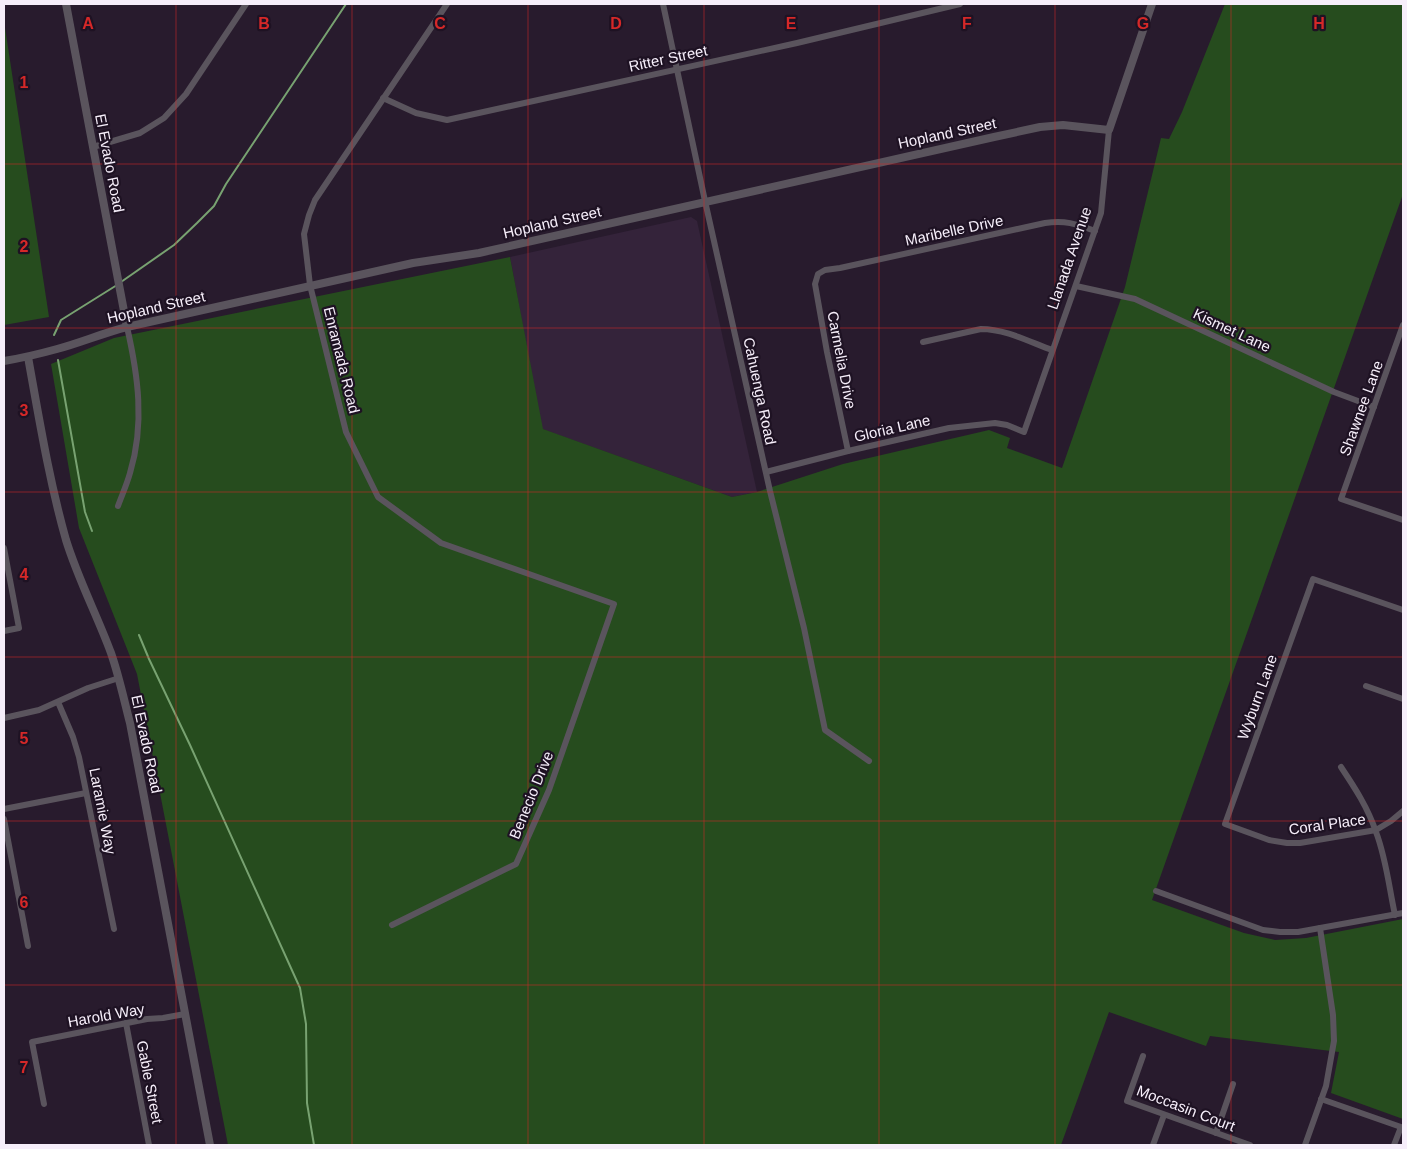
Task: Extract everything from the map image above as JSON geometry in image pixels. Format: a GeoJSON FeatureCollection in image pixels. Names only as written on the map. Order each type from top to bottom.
{"type":"FeatureCollection","features":[{"type":"Feature","properties":{"kind":"street","name":"El Evado Road"},"geometry":{"type":"LineString","coordinates":[[66,4],[127,327]]}},
{"type":"Feature","properties":{"kind":"street"},"geometry":{"type":"LineString","coordinates":[[93,147],[140,133],[164,118],[186,94],[246,4]]}},
{"type":"Feature","properties":{"kind":"street","name":"Enramada Road"},"geometry":{"type":"LineString","coordinates":[[447,4],[319,193],[309,215],[304,234],[310,285],[346,432],[378,497],[441,543],[614,604]]}},
{"type":"Feature","properties":{"kind":"street","name":"Cahuenga Road"},"geometry":{"type":"LineString","coordinates":[[663,4],[678,68],[704,201],[804,628],[824,730],[869,761]]}},
{"type":"Feature","properties":{"kind":"street","name":"Ritter Street"},"geometry":{"type":"LineString","coordinates":[[383,98],[416,113],[447,120],[797,43],[960,4]]}},
{"type":"Feature","properties":{"kind":"street","name":"Llanada Avenue"},"geometry":{"type":"LineString","coordinates":[[1024,432],[1101,213],[1109,130],[1152,4]]}},
{"type":"Feature","properties":{"kind":"street","name":"Hopland Street"},"geometry":{"type":"LineString","coordinates":[[4,361],[58,349],[127,327],[310,285],[413,263],[479,253],[1040,127],[1063,125],[1109,130]]}},
{"type":"Feature","properties":{"kind":"street","name":"Maribelle Drive"},"geometry":{"type":"LineString","coordinates":[[818,274],[825,270],[1045,222],[1061,221],[1075,223],[1095,231]]}},
{"type":"Feature","properties":{"kind":"street","name":"Carmelia Drive"},"geometry":{"type":"LineString","coordinates":[[818,274],[815,284],[826,352],[848,451]]}},
{"type":"Feature","properties":{"kind":"street","name":"Kismet Lane"},"geometry":{"type":"LineString","coordinates":[[1076,286],[1135,299],[1334,392],[1374,407]]}},
{"type":"Feature","properties":{"kind":"street","name":"Shawnee Lane"},"geometry":{"type":"LineString","coordinates":[[1403,325],[1342,499],[1403,520]]}},
{"type":"Feature","properties":{"kind":"street"},"geometry":{"type":"LineString","coordinates":[[118,506],[131,472],[137,439],[139,413],[137,380],[127,327]]}},
{"type":"Feature","properties":{"kind":"street"},"geometry":{"type":"LineString","coordinates":[[923,342],[981,329],[989,329],[1052,350]]}},
{"type":"Feature","properties":{"kind":"street","name":"El Evado Road"},"geometry":{"type":"LineString","coordinates":[[28,357],[56,504],[81,583],[119,678],[130,723],[210,1145]]}},
{"type":"Feature","properties":{"kind":"street","name":"Gloria Lane"},"geometry":{"type":"LineString","coordinates":[[766,472],[949,428],[995,423],[1024,432]]}},
{"type":"Feature","properties":{"kind":"street"},"geometry":{"type":"LineString","coordinates":[[4,548],[19,628],[4,630]]}},
{"type":"Feature","properties":{"kind":"street","name":"Wyburn Lane"},"geometry":{"type":"LineString","coordinates":[[1225,824],[1313,578],[1403,610]]}},
{"type":"Feature","properties":{"kind":"street","name":"Benecio Drive"},"geometry":{"type":"LineString","coordinates":[[392,925],[516,864],[549,790],[614,604]]}},
{"type":"Feature","properties":{"kind":"street"},"geometry":{"type":"LineString","coordinates":[[4,718],[30,713],[88,688],[119,678]]}},
{"type":"Feature","properties":{"kind":"street"},"geometry":{"type":"LineString","coordinates":[[1366,686],[1403,699]]}},
{"type":"Feature","properties":{"kind":"street","name":"Laramie Way"},"geometry":{"type":"LineString","coordinates":[[58,702],[76,745],[114,929]]}},
{"type":"Feature","properties":{"kind":"street"},"geometry":{"type":"LineString","coordinates":[[1341,767],[1361,799],[1376,830],[1395,915]]}},
{"type":"Feature","properties":{"kind":"street"},"geometry":{"type":"LineString","coordinates":[[4,809],[86,793]]}},
{"type":"Feature","properties":{"kind":"street"},"geometry":{"type":"LineString","coordinates":[[1376,830],[1403,811]]}},
{"type":"Feature","properties":{"kind":"street"},"geometry":{"type":"LineString","coordinates":[[4,819],[28,946]]}},
{"type":"Feature","properties":{"kind":"street","name":"Coral Place"},"geometry":{"type":"LineString","coordinates":[[1225,824],[1269,840],[1286,843],[1312,842],[1376,830]]}},
{"type":"Feature","properties":{"kind":"street"},"geometry":{"type":"LineString","coordinates":[[1156,891],[1263,930],[1280,932],[1298,932],[1403,913]]}},
{"type":"Feature","properties":{"kind":"street"},"geometry":{"type":"LineString","coordinates":[[1305,1145],[1322,1099],[1334,1041],[1334,1026],[1320,928]]}},
{"type":"Feature","properties":{"kind":"street","name":"Harold Way"},"geometry":{"type":"LineString","coordinates":[[44,1104],[32,1042],[126,1023],[185,1014]]}},
{"type":"Feature","properties":{"kind":"street","name":"Gable Street"},"geometry":{"type":"LineString","coordinates":[[126,1023],[149,1145]]}},
{"type":"Feature","properties":{"kind":"street","name":"Moccasin Court"},"geometry":{"type":"LineString","coordinates":[[1143,1056],[1127,1101],[1250,1145]]}},
{"type":"Feature","properties":{"kind":"street"},"geometry":{"type":"LineString","coordinates":[[1216,1133],[1233,1084]]}},
{"type":"Feature","properties":{"kind":"street"},"geometry":{"type":"LineString","coordinates":[[1322,1099],[1401,1127],[1394,1145]]}},
{"type":"Feature","properties":{"kind":"street"},"geometry":{"type":"LineString","coordinates":[[1153,1145],[1164,1115]]}},
{"type":"Feature","properties":{"kind":"shaded area"},"geometry":{"type":"Polygon","coordinates":[[[691,217],[697,221],[757,492],[732,497],[542,429],[510,257],[691,217]]]}},
{"type":"Feature","properties":{"kind":"green space"},"geometry":{"type":"Polygon","coordinates":[[[1225,4],[1403,4],[1403,194],[1152,900],[1244,933],[1275,940],[1306,938],[1403,919],[1403,1119],[1331,1093],[1339,1052],[1210,1036],[1206,1046],[1109,1012],[1061,1145],[228,1145],[137,674],[79,528],[51,364],[114,338],[510,257],[543,429],[732,497],[757,492],[843,464],[989,430],[1010,438],[1007,448],[1062,468],[1125,287],[1161,138],[1169,139],[1182,112],[1225,4]]]}},
{"type":"Feature","properties":{"kind":"green space"},"geometry":{"type":"Polygon","coordinates":[[[4,21],[49,317],[4,325],[4,21]]]}},
{"type":"Feature","properties":{"kind":"waterway"},"geometry":{"type":"LineString","coordinates":[[121,282],[174,245],[214,206],[226,184],[346,4]]}},
{"type":"Feature","properties":{"kind":"waterway"},"geometry":{"type":"LineString","coordinates":[[54,335],[61,320],[117,285]]}},
{"type":"Feature","properties":{"kind":"waterway"},"geometry":{"type":"LineString","coordinates":[[58,360],[85,512],[92,531]]}},
{"type":"Feature","properties":{"kind":"waterway"},"geometry":{"type":"LineString","coordinates":[[139,635],[300,988],[306,1024],[307,1103],[314,1145]]}}]}
